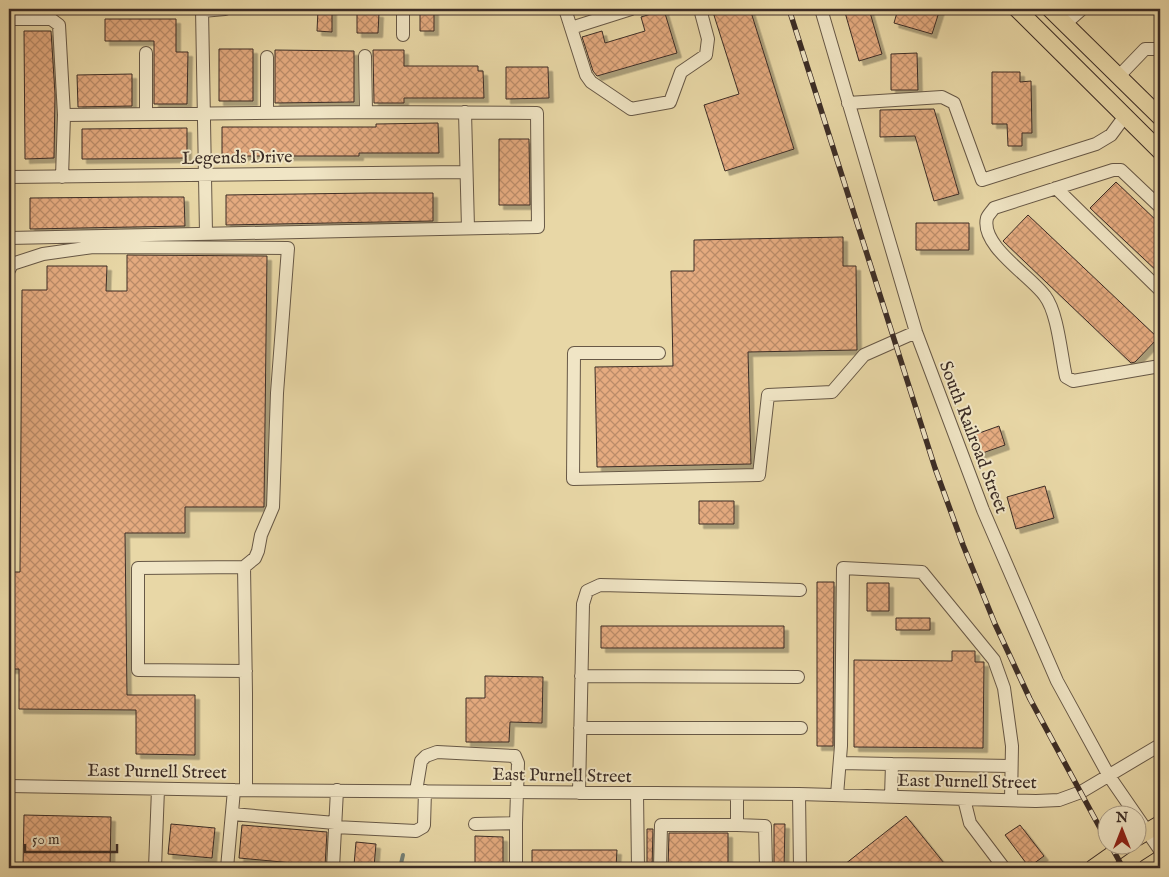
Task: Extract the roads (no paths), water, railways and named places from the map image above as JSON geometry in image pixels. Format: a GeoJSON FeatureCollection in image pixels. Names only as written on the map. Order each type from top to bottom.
{"type":"FeatureCollection","features":[{"type":"Feature","properties":{"kind":"main road"},"geometry":{"type":"LineString","coordinates":[[1018,9],[1160,151]]}},
{"type":"Feature","properties":{"kind":"main road"},"geometry":{"type":"LineString","coordinates":[[1050,9],[1160,117]]}},
{"type":"Feature","properties":{"kind":"main road"},"geometry":{"type":"LineString","coordinates":[[1097,88],[1116,74]]}},
{"type":"Feature","properties":{"kind":"main road"},"geometry":{"type":"LineString","coordinates":[[1093,868],[1113,854]]}},
{"type":"Feature","properties":{"kind":"main road"},"geometry":{"type":"LineString","coordinates":[[1146,868],[1160,859]]}},
{"type":"Feature","properties":{"kind":"street"},"geometry":{"type":"LineString","coordinates":[[206,233],[202,10],[225,9]]}},
{"type":"Feature","properties":{"kind":"street"},"geometry":{"type":"LineString","coordinates":[[403,9],[403,35]]}},
{"type":"Feature","properties":{"kind":"street"},"geometry":{"type":"LineString","coordinates":[[565,9],[586,74],[591,82],[631,109],[670,102],[681,72],[706,55],[708,39],[700,9]]}},
{"type":"Feature","properties":{"kind":"street"},"geometry":{"type":"LineString","coordinates":[[571,28],[631,9]]}},
{"type":"Feature","properties":{"kind":"street","name":"South Railroad Street"},"geometry":{"type":"LineString","coordinates":[[821,9],[916,332],[983,510],[1056,681],[1109,776],[1160,850]]}},
{"type":"Feature","properties":{"kind":"street"},"geometry":{"type":"LineString","coordinates":[[1065,24],[1082,9]]}},
{"type":"Feature","properties":{"kind":"street"},"geometry":{"type":"LineString","coordinates":[[9,19],[51,19],[60,25],[64,115],[62,177]]}},
{"type":"Feature","properties":{"kind":"street"},"geometry":{"type":"LineString","coordinates":[[1116,74],[1145,49],[1160,49]]}},
{"type":"Feature","properties":{"kind":"street"},"geometry":{"type":"LineString","coordinates":[[146,53],[146,114]]}},
{"type":"Feature","properties":{"kind":"street"},"geometry":{"type":"LineString","coordinates":[[365,56],[366,112]]}},
{"type":"Feature","properties":{"kind":"street"},"geometry":{"type":"LineString","coordinates":[[267,57],[267,113]]}},
{"type":"Feature","properties":{"kind":"street"},"geometry":{"type":"LineString","coordinates":[[848,103],[942,97],[954,103],[982,180],[1096,144],[1111,135],[1125,116]]}},
{"type":"Feature","properties":{"kind":"street"},"geometry":{"type":"LineString","coordinates":[[9,238],[538,226],[537,113],[366,112],[64,115]]}},
{"type":"Feature","properties":{"kind":"street"},"geometry":{"type":"LineString","coordinates":[[465,112],[468,228]]}},
{"type":"Feature","properties":{"kind":"street"},"geometry":{"type":"LineString","coordinates":[[1160,207],[1122,170],[1113,170],[994,208],[988,218],[989,235],[998,250],[1045,296],[1053,312],[1066,377],[1073,381],[1160,366]]}},
{"type":"Feature","properties":{"kind":"street","name":"Legends Drive"},"geometry":{"type":"LineString","coordinates":[[9,177],[466,172]]}},
{"type":"Feature","properties":{"kind":"street"},"geometry":{"type":"LineString","coordinates":[[1056,188],[1160,290]]}},
{"type":"Feature","properties":{"kind":"street"},"geometry":{"type":"LineString","coordinates":[[9,270],[12,264],[43,254],[93,247],[288,248],[277,393],[273,507],[261,534],[255,558],[244,568],[138,568],[138,670],[246,671]]}},
{"type":"Feature","properties":{"kind":"street"},"geometry":{"type":"LineString","coordinates":[[659,353],[574,353],[573,479],[759,476],[768,395],[832,392],[864,355],[916,332]]}},
{"type":"Feature","properties":{"kind":"street"},"geometry":{"type":"LineString","coordinates":[[227,868],[232,814],[240,790],[246,671],[244,568]]}},
{"type":"Feature","properties":{"kind":"street"},"geometry":{"type":"LineString","coordinates":[[836,795],[841,746],[843,568],[922,572],[994,660],[1004,688],[1012,746],[1010,800]]}},
{"type":"Feature","properties":{"kind":"street"},"geometry":{"type":"LineString","coordinates":[[579,793],[583,604],[587,591],[600,585],[800,590]]}},
{"type":"Feature","properties":{"kind":"street"},"geometry":{"type":"LineString","coordinates":[[581,676],[798,676]]}},
{"type":"Feature","properties":{"kind":"street"},"geometry":{"type":"LineString","coordinates":[[580,728],[801,728]]}},
{"type":"Feature","properties":{"kind":"street","name":"East Purnell Street"},"geometry":{"type":"LineString","coordinates":[[9,786],[240,790],[799,794],[1059,800],[1081,792],[1160,745]]}},
{"type":"Feature","properties":{"kind":"street"},"geometry":{"type":"LineString","coordinates":[[232,814],[416,831],[420,830],[424,825],[420,761],[426,756],[437,752],[515,756],[518,763],[516,868]]}},
{"type":"Feature","properties":{"kind":"street"},"geometry":{"type":"LineString","coordinates":[[840,763],[1011,766]]}},
{"type":"Feature","properties":{"kind":"street"},"geometry":{"type":"LineString","coordinates":[[891,797],[892,764]]}},
{"type":"Feature","properties":{"kind":"street"},"geometry":{"type":"LineString","coordinates":[[154,868],[158,789]]}},
{"type":"Feature","properties":{"kind":"street"},"geometry":{"type":"LineString","coordinates":[[333,868],[337,790]]}},
{"type":"Feature","properties":{"kind":"street"},"geometry":{"type":"LineString","coordinates":[[637,794],[638,868]]}},
{"type":"Feature","properties":{"kind":"street"},"geometry":{"type":"LineString","coordinates":[[737,794],[737,825]]}},
{"type":"Feature","properties":{"kind":"street"},"geometry":{"type":"LineString","coordinates":[[799,794],[800,868]]}},
{"type":"Feature","properties":{"kind":"street"},"geometry":{"type":"LineString","coordinates":[[964,799],[970,823],[1004,868]]}},
{"type":"Feature","properties":{"kind":"street"},"geometry":{"type":"LineString","coordinates":[[475,824],[516,823]]}},
{"type":"Feature","properties":{"kind":"street"},"geometry":{"type":"LineString","coordinates":[[660,868],[661,825],[765,826],[766,868]]}},
{"type":"Feature","properties":{"kind":"waterway"},"geometry":{"type":"LineString","coordinates":[[400,868],[403,855]]}},
{"type":"Feature","properties":{"kind":"railway"},"geometry":{"type":"LineString","coordinates":[[789,9],[935,468],[963,545],[995,624],[1030,699],[1096,821]]}},
{"type":"Feature","properties":{"kind":"railway"},"geometry":{"type":"LineString","coordinates":[[1115,854],[1123,868]]}}]}
